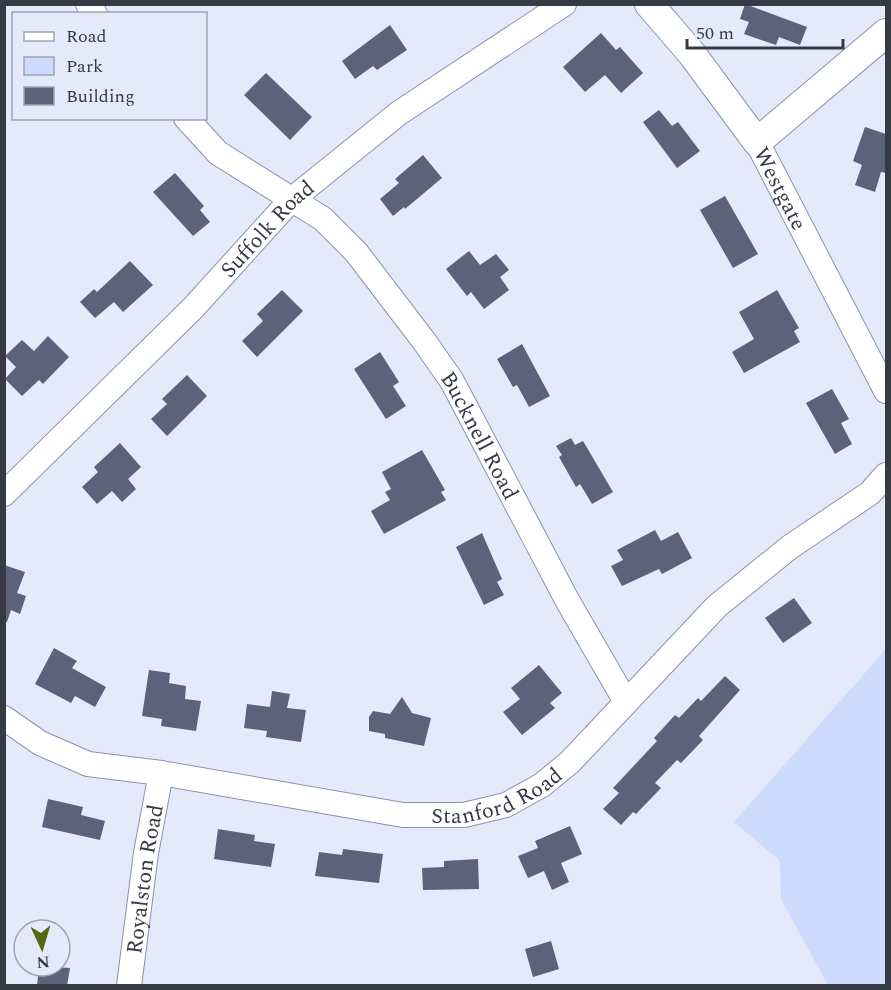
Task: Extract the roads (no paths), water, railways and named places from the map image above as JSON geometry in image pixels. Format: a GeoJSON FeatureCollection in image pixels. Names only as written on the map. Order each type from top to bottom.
{"type":"FeatureCollection","features":[{"type":"Feature","properties":{"kind":"street","name":"Suffolk Road"},"geometry":{"type":"LineString","coordinates":[[4,494],[193,308],[291,200],[399,113],[564,4]]}},
{"type":"Feature","properties":{"kind":"street","name":"Westgate"},"geometry":{"type":"LineString","coordinates":[[649,4],[692,54],[757,142],[886,391]]}},
{"type":"Feature","properties":{"kind":"street"},"geometry":{"type":"LineString","coordinates":[[757,142],[886,33]]}},
{"type":"Feature","properties":{"kind":"street","name":"Bucknell Road"},"geometry":{"type":"LineString","coordinates":[[188,120],[218,153],[323,219],[356,252],[452,381],[562,590],[626,702]]}},
{"type":"Feature","properties":{"kind":"street","name":"Stanford Road"},"geometry":{"type":"LineString","coordinates":[[4,718],[40,743],[88,764],[161,773],[403,815],[464,815],[506,805],[542,785],[570,762],[717,606],[790,547],[870,493],[886,475]]}},
{"type":"Feature","properties":{"kind":"street","name":"Royalston Road"},"geometry":{"type":"LineString","coordinates":[[129,986],[146,853],[161,773]]}}]}
